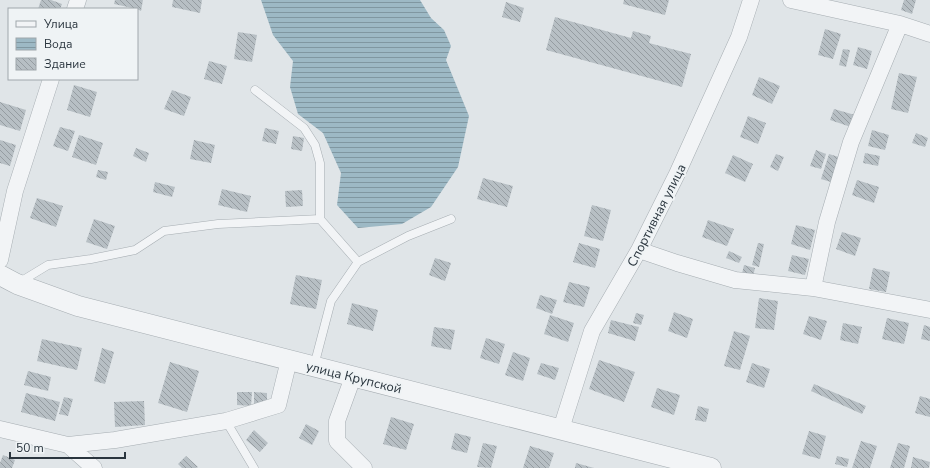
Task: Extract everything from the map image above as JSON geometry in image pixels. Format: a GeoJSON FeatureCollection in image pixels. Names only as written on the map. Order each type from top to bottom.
{"type":"FeatureCollection","features":[{"type":"Feature","properties":{"kind":"street","name":"Спортивная улица"},"geometry":{"type":"LineString","coordinates":[[561,429],[592,331],[639,250],[677,174],[739,37],[751,0]]}},
{"type":"Feature","properties":{"kind":"street"},"geometry":{"type":"LineString","coordinates":[[791,0],[900,24],[930,34]]}},
{"type":"Feature","properties":{"kind":"street"},"geometry":{"type":"LineString","coordinates":[[813,288],[827,222],[851,142],[900,24]]}},
{"type":"Feature","properties":{"kind":"street"},"geometry":{"type":"LineString","coordinates":[[0,260],[15,191],[51,80]]}},
{"type":"Feature","properties":{"kind":"street"},"geometry":{"type":"LineString","coordinates":[[639,250],[735,280],[813,288],[930,310]]}},
{"type":"Feature","properties":{"kind":"street","name":"улица Крупской"},"geometry":{"type":"LineString","coordinates":[[8,280],[78,306],[711,468]]}},
{"type":"Feature","properties":{"kind":"street"},"geometry":{"type":"LineString","coordinates":[[0,429],[68,445],[115,440],[226,421],[278,405],[289,360]]}},
{"type":"Feature","properties":{"kind":"street"},"geometry":{"type":"LineString","coordinates":[[354,377],[337,421],[337,441],[364,468]]}},
{"type":"Feature","properties":{"kind":"street"},"geometry":{"type":"LineString","coordinates":[[68,445],[94,468]]}},
{"type":"Feature","properties":{"kind":"lane"},"geometry":{"type":"LineString","coordinates":[[255,90],[304,128],[315,145],[320,163],[320,219],[358,262]]}},
{"type":"Feature","properties":{"kind":"lane"},"geometry":{"type":"LineString","coordinates":[[8,280],[48,266],[135,250],[164,230],[218,224],[320,219]]}},
{"type":"Feature","properties":{"kind":"lane"},"geometry":{"type":"LineString","coordinates":[[314,367],[331,300],[358,262],[408,236],[451,219]]}},
{"type":"Feature","properties":{"kind":"lane"},"geometry":{"type":"LineString","coordinates":[[226,421],[254,468]]}},
{"type":"Feature","properties":{"kind":"water"},"geometry":{"type":"Polygon","coordinates":[[[261,0],[420,0],[431,18],[444,30],[451,46],[446,60],[469,116],[458,167],[431,207],[402,224],[358,228],[337,205],[341,173],[323,133],[298,114],[290,87],[293,61],[273,35],[261,0]]]}},
{"type":"Feature","properties":{"kind":"building"},"geometry":{"type":"Polygon","coordinates":[[[41,0],[51,0],[62,4],[60,8],[38,8],[41,0]]]}},
{"type":"Feature","properties":{"kind":"building"},"geometry":{"type":"Polygon","coordinates":[[[115,0],[143,0],[141,11],[138,8],[114,4],[115,0]]]}},
{"type":"Feature","properties":{"kind":"building"},"geometry":{"type":"Polygon","coordinates":[[[173,0],[202,0],[200,13],[172,7],[173,0]]]}},
{"type":"Feature","properties":{"kind":"building"},"geometry":{"type":"Polygon","coordinates":[[[624,0],[669,0],[665,15],[623,4],[624,0]]]}},
{"type":"Feature","properties":{"kind":"building"},"geometry":{"type":"Polygon","coordinates":[[[904,0],[916,0],[912,14],[901,10],[904,0]]]}},
{"type":"Feature","properties":{"kind":"building"},"geometry":{"type":"Polygon","coordinates":[[[506,2],[524,8],[520,22],[502,17],[506,2]]]}},
{"type":"Feature","properties":{"kind":"building"},"geometry":{"type":"Polygon","coordinates":[[[555,17],[631,38],[633,31],[651,36],[649,43],[691,54],[682,87],[546,50],[555,17]]]}},
{"type":"Feature","properties":{"kind":"building"},"geometry":{"type":"Polygon","coordinates":[[[825,29],[841,34],[833,59],[818,55],[825,29]]]}},
{"type":"Feature","properties":{"kind":"building"},"geometry":{"type":"Polygon","coordinates":[[[238,32],[257,35],[252,62],[234,59],[238,32]]]}},
{"type":"Feature","properties":{"kind":"building"},"geometry":{"type":"Polygon","coordinates":[[[858,47],[872,51],[867,69],[853,65],[858,47]]]}},
{"type":"Feature","properties":{"kind":"building"},"geometry":{"type":"Polygon","coordinates":[[[843,49],[850,50],[846,67],[839,65],[843,49]]]}},
{"type":"Feature","properties":{"kind":"building"},"geometry":{"type":"Polygon","coordinates":[[[209,61],[227,66],[222,84],[204,79],[209,61]]]}},
{"type":"Feature","properties":{"kind":"building"},"geometry":{"type":"Polygon","coordinates":[[[899,73],[917,77],[908,113],[891,109],[899,73]]]}},
{"type":"Feature","properties":{"kind":"building"},"geometry":{"type":"Polygon","coordinates":[[[759,77],[780,86],[772,104],[752,95],[759,77]]]}},
{"type":"Feature","properties":{"kind":"building"},"geometry":{"type":"Polygon","coordinates":[[[74,85],[97,92],[90,117],[67,110],[74,85]]]}},
{"type":"Feature","properties":{"kind":"building"},"geometry":{"type":"Polygon","coordinates":[[[172,90],[191,97],[184,116],[164,109],[172,90]]]}},
{"type":"Feature","properties":{"kind":"building"},"geometry":{"type":"Polygon","coordinates":[[[0,102],[26,110],[20,131],[0,125],[0,102]]]}},
{"type":"Feature","properties":{"kind":"building"},"geometry":{"type":"Polygon","coordinates":[[[834,109],[855,115],[851,127],[830,120],[834,109]]]}},
{"type":"Feature","properties":{"kind":"building"},"geometry":{"type":"Polygon","coordinates":[[[748,116],[766,123],[758,144],[740,137],[748,116]]]}},
{"type":"Feature","properties":{"kind":"building"},"geometry":{"type":"Polygon","coordinates":[[[60,127],[75,131],[68,151],[53,146],[60,127]]]}},
{"type":"Feature","properties":{"kind":"building"},"geometry":{"type":"Polygon","coordinates":[[[265,128],[279,131],[276,144],[262,141],[265,128]]]}},
{"type":"Feature","properties":{"kind":"building"},"geometry":{"type":"Polygon","coordinates":[[[872,130],[889,135],[885,150],[868,146],[872,130]]]}},
{"type":"Feature","properties":{"kind":"building"},"geometry":{"type":"Polygon","coordinates":[[[916,133],[928,138],[925,147],[912,143],[916,133]]]}},
{"type":"Feature","properties":{"kind":"building"},"geometry":{"type":"Polygon","coordinates":[[[79,135],[103,143],[96,165],[72,157],[79,135]]]}},
{"type":"Feature","properties":{"kind":"building"},"geometry":{"type":"Polygon","coordinates":[[[293,136],[304,138],[302,151],[291,149],[293,136]]]}},
{"type":"Feature","properties":{"kind":"building"},"geometry":{"type":"Polygon","coordinates":[[[0,140],[16,145],[10,166],[0,163],[0,140]]]}},
{"type":"Feature","properties":{"kind":"building"},"geometry":{"type":"Polygon","coordinates":[[[194,140],[215,145],[211,163],[190,159],[194,140]]]}},
{"type":"Feature","properties":{"kind":"building"},"geometry":{"type":"Polygon","coordinates":[[[136,148],[149,153],[146,162],[133,156],[136,148]]]}},
{"type":"Feature","properties":{"kind":"building"},"geometry":{"type":"Polygon","coordinates":[[[816,150],[826,154],[821,169],[810,166],[816,150]]]}},
{"type":"Feature","properties":{"kind":"building"},"geometry":{"type":"Polygon","coordinates":[[[865,153],[880,156],[878,166],[863,163],[865,153]]]}},
{"type":"Feature","properties":{"kind":"building"},"geometry":{"type":"Polygon","coordinates":[[[776,154],[784,157],[778,171],[770,167],[776,154]]]}},
{"type":"Feature","properties":{"kind":"building"},"geometry":{"type":"Polygon","coordinates":[[[829,154],[842,158],[834,183],[821,179],[829,154]]]}},
{"type":"Feature","properties":{"kind":"building"},"geometry":{"type":"Polygon","coordinates":[[[733,155],[753,164],[745,182],[725,173],[733,155]]]}},
{"type":"Feature","properties":{"kind":"building"},"geometry":{"type":"Polygon","coordinates":[[[98,170],[108,172],[106,180],[96,177],[98,170]]]}},
{"type":"Feature","properties":{"kind":"building"},"geometry":{"type":"Polygon","coordinates":[[[483,178],[513,186],[507,207],[477,199],[483,178]]]}},
{"type":"Feature","properties":{"kind":"building"},"geometry":{"type":"Polygon","coordinates":[[[857,180],[879,187],[874,203],[852,195],[857,180]]]}},
{"type":"Feature","properties":{"kind":"building"},"geometry":{"type":"Polygon","coordinates":[[[155,182],[175,187],[172,197],[153,192],[155,182]]]}},
{"type":"Feature","properties":{"kind":"building"},"geometry":{"type":"Polygon","coordinates":[[[222,189],[251,196],[247,212],[218,205],[222,189]]]}},
{"type":"Feature","properties":{"kind":"building"},"geometry":{"type":"Polygon","coordinates":[[[302,190],[303,206],[286,207],[285,191],[302,190]]]}},
{"type":"Feature","properties":{"kind":"building"},"geometry":{"type":"Polygon","coordinates":[[[37,198],[63,206],[56,227],[30,218],[37,198]]]}},
{"type":"Feature","properties":{"kind":"building"},"geometry":{"type":"Polygon","coordinates":[[[592,205],[611,210],[603,241],[584,236],[592,205]]]}},
{"type":"Feature","properties":{"kind":"building"},"geometry":{"type":"Polygon","coordinates":[[[94,219],[115,226],[107,249],[86,242],[94,219]]]}},
{"type":"Feature","properties":{"kind":"building"},"geometry":{"type":"Polygon","coordinates":[[[708,220],[734,229],[727,246],[702,237],[708,220]]]}},
{"type":"Feature","properties":{"kind":"building"},"geometry":{"type":"Polygon","coordinates":[[[796,225],[815,230],[810,250],[791,244],[796,225]]]}},
{"type":"Feature","properties":{"kind":"building"},"geometry":{"type":"Polygon","coordinates":[[[842,232],[861,238],[855,256],[836,249],[842,232]]]}},
{"type":"Feature","properties":{"kind":"building"},"geometry":{"type":"Polygon","coordinates":[[[579,243],[600,249],[595,268],[573,262],[579,243]]]}},
{"type":"Feature","properties":{"kind":"building"},"geometry":{"type":"Polygon","coordinates":[[[758,243],[764,244],[759,267],[752,265],[758,243]]]}},
{"type":"Feature","properties":{"kind":"building"},"geometry":{"type":"Polygon","coordinates":[[[729,251],[742,257],[739,263],[726,258],[729,251]]]}},
{"type":"Feature","properties":{"kind":"building"},"geometry":{"type":"Polygon","coordinates":[[[792,255],[809,259],[805,275],[788,271],[792,255]]]}},
{"type":"Feature","properties":{"kind":"building"},"geometry":{"type":"Polygon","coordinates":[[[435,258],[451,263],[445,281],[429,275],[435,258]]]}},
{"type":"Feature","properties":{"kind":"building"},"geometry":{"type":"Polygon","coordinates":[[[744,265],[755,268],[752,281],[741,278],[744,265]]]}},
{"type":"Feature","properties":{"kind":"building"},"geometry":{"type":"Polygon","coordinates":[[[873,268],[890,272],[886,292],[869,289],[873,268]]]}},
{"type":"Feature","properties":{"kind":"building"},"geometry":{"type":"Polygon","coordinates":[[[296,275],[322,280],[316,309],[290,304],[296,275]]]}},
{"type":"Feature","properties":{"kind":"building"},"geometry":{"type":"Polygon","coordinates":[[[569,282],[590,287],[584,307],[563,302],[569,282]]]}},
{"type":"Feature","properties":{"kind":"building"},"geometry":{"type":"Polygon","coordinates":[[[540,295],[557,300],[552,314],[536,308],[540,295]]]}},
{"type":"Feature","properties":{"kind":"building"},"geometry":{"type":"Polygon","coordinates":[[[759,298],[778,301],[774,330],[755,328],[759,298]]]}},
{"type":"Feature","properties":{"kind":"building"},"geometry":{"type":"Polygon","coordinates":[[[352,303],[378,310],[373,331],[347,324],[352,303]]]}},
{"type":"Feature","properties":{"kind":"building"},"geometry":{"type":"Polygon","coordinates":[[[674,312],[693,319],[687,338],[668,331],[674,312]]]}},
{"type":"Feature","properties":{"kind":"building"},"geometry":{"type":"Polygon","coordinates":[[[636,313],[644,315],[641,325],[633,323],[636,313]]]}},
{"type":"Feature","properties":{"kind":"building"},"geometry":{"type":"Polygon","coordinates":[[[550,315],[574,323],[568,342],[544,334],[550,315]]]}},
{"type":"Feature","properties":{"kind":"building"},"geometry":{"type":"Polygon","coordinates":[[[809,316],[827,321],[821,340],[803,334],[809,316]]]}},
{"type":"Feature","properties":{"kind":"building"},"geometry":{"type":"Polygon","coordinates":[[[887,318],[909,323],[904,344],[882,339],[887,318]]]}},
{"type":"Feature","properties":{"kind":"building"},"geometry":{"type":"Polygon","coordinates":[[[611,320],[639,327],[635,341],[608,333],[611,320]]]}},
{"type":"Feature","properties":{"kind":"building"},"geometry":{"type":"Polygon","coordinates":[[[843,323],[862,327],[858,344],[840,340],[843,323]]]}},
{"type":"Feature","properties":{"kind":"building"},"geometry":{"type":"Polygon","coordinates":[[[924,325],[930,327],[930,341],[921,339],[924,325]]]}},
{"type":"Feature","properties":{"kind":"building"},"geometry":{"type":"Polygon","coordinates":[[[434,327],[455,330],[451,350],[431,346],[434,327]]]}},
{"type":"Feature","properties":{"kind":"building"},"geometry":{"type":"Polygon","coordinates":[[[734,331],[750,336],[740,370],[724,366],[734,331]]]}},
{"type":"Feature","properties":{"kind":"building"},"geometry":{"type":"Polygon","coordinates":[[[486,338],[505,344],[499,364],[480,358],[486,338]]]}},
{"type":"Feature","properties":{"kind":"building"},"geometry":{"type":"Polygon","coordinates":[[[42,339],[82,348],[77,370],[37,361],[42,339]]]}},
{"type":"Feature","properties":{"kind":"building"},"geometry":{"type":"Polygon","coordinates":[[[102,348],[114,352],[105,384],[94,381],[102,348]]]}},
{"type":"Feature","properties":{"kind":"building"},"geometry":{"type":"Polygon","coordinates":[[[513,352],[530,358],[523,381],[505,375],[513,352]]]}},
{"type":"Feature","properties":{"kind":"building"},"geometry":{"type":"Polygon","coordinates":[[[599,360],[635,372],[624,402],[589,389],[599,360]]]}},
{"type":"Feature","properties":{"kind":"building"},"geometry":{"type":"Polygon","coordinates":[[[170,362],[199,371],[187,412],[158,403],[170,362]]]}},
{"type":"Feature","properties":{"kind":"building"},"geometry":{"type":"Polygon","coordinates":[[[541,363],[559,368],[555,380],[537,374],[541,363]]]}},
{"type":"Feature","properties":{"kind":"building"},"geometry":{"type":"Polygon","coordinates":[[[752,363],[770,369],[764,388],[746,382],[752,363]]]}},
{"type":"Feature","properties":{"kind":"building"},"geometry":{"type":"Polygon","coordinates":[[[28,371],[51,377],[48,391],[24,385],[28,371]]]}},
{"type":"Feature","properties":{"kind":"building"},"geometry":{"type":"Polygon","coordinates":[[[814,384],[866,406],[862,414],[811,391],[814,384]]]}},
{"type":"Feature","properties":{"kind":"building"},"geometry":{"type":"Polygon","coordinates":[[[657,388],[680,395],[674,415],[651,407],[657,388]]]}},
{"type":"Feature","properties":{"kind":"building"},"geometry":{"type":"Polygon","coordinates":[[[237,392],[252,392],[251,406],[237,405],[237,392]]]}},
{"type":"Feature","properties":{"kind":"building"},"geometry":{"type":"Polygon","coordinates":[[[254,392],[267,393],[267,405],[254,404],[254,392]]]}},
{"type":"Feature","properties":{"kind":"building"},"geometry":{"type":"Polygon","coordinates":[[[26,393],[60,402],[55,421],[21,412],[26,393]]]}},
{"type":"Feature","properties":{"kind":"building"},"geometry":{"type":"Polygon","coordinates":[[[920,396],[930,399],[930,417],[915,413],[920,396]]]}},
{"type":"Feature","properties":{"kind":"building"},"geometry":{"type":"Polygon","coordinates":[[[64,397],[73,399],[68,416],[59,414],[64,397]]]}},
{"type":"Feature","properties":{"kind":"building"},"geometry":{"type":"Polygon","coordinates":[[[144,401],[145,425],[115,427],[114,402],[144,401]]]}},
{"type":"Feature","properties":{"kind":"building"},"geometry":{"type":"Polygon","coordinates":[[[698,406],[709,409],[706,422],[695,420],[698,406]]]}},
{"type":"Feature","properties":{"kind":"building"},"geometry":{"type":"Polygon","coordinates":[[[391,417],[414,424],[406,450],[383,444],[391,417]]]}},
{"type":"Feature","properties":{"kind":"building"},"geometry":{"type":"Polygon","coordinates":[[[306,424],[319,431],[312,445],[299,438],[306,424]]]}},
{"type":"Feature","properties":{"kind":"building"},"geometry":{"type":"Polygon","coordinates":[[[254,430],[268,443],[260,452],[246,440],[254,430]]]}},
{"type":"Feature","properties":{"kind":"building"},"geometry":{"type":"Polygon","coordinates":[[[809,431],[826,436],[820,459],[802,454],[809,431]]]}},
{"type":"Feature","properties":{"kind":"building"},"geometry":{"type":"Polygon","coordinates":[[[455,433],[471,437],[467,453],[451,449],[455,433]]]}},
{"type":"Feature","properties":{"kind":"building"},"geometry":{"type":"Polygon","coordinates":[[[861,441],[877,446],[870,468],[852,468],[861,441]]]}},
{"type":"Feature","properties":{"kind":"building"},"geometry":{"type":"Polygon","coordinates":[[[483,443],[497,446],[491,468],[477,467],[483,443]]]}},
{"type":"Feature","properties":{"kind":"building"},"geometry":{"type":"Polygon","coordinates":[[[898,443],[910,446],[904,468],[890,468],[898,443]]]}},
{"type":"Feature","properties":{"kind":"building"},"geometry":{"type":"Polygon","coordinates":[[[530,446],[554,453],[549,468],[523,468],[530,446]]]}},
{"type":"Feature","properties":{"kind":"building"},"geometry":{"type":"Polygon","coordinates":[[[3,455],[15,460],[12,468],[0,468],[3,455]]]}},
{"type":"Feature","properties":{"kind":"building"},"geometry":{"type":"Polygon","coordinates":[[[186,456],[198,467],[182,468],[178,464],[186,456]]]}},
{"type":"Feature","properties":{"kind":"building"},"geometry":{"type":"Polygon","coordinates":[[[837,456],[849,459],[847,467],[835,464],[837,456]]]}},
{"type":"Feature","properties":{"kind":"building"},"geometry":{"type":"Polygon","coordinates":[[[913,457],[930,462],[929,468],[911,468],[913,457]]]}},
{"type":"Feature","properties":{"kind":"building"},"geometry":{"type":"Polygon","coordinates":[[[576,463],[594,468],[575,468],[576,463]]]}}]}
